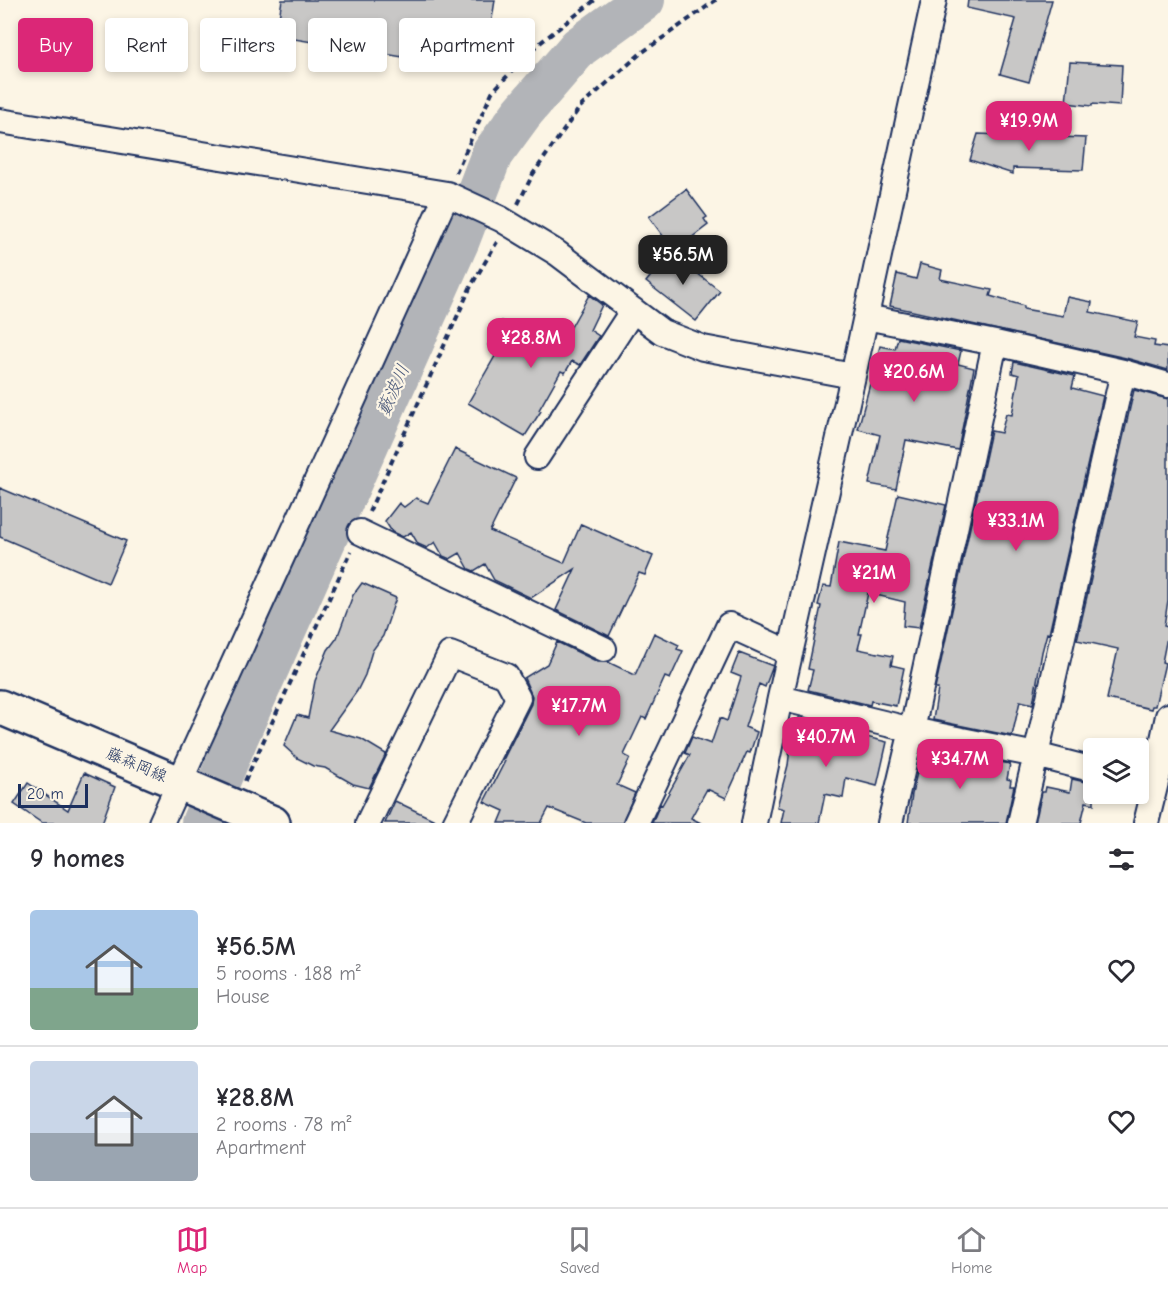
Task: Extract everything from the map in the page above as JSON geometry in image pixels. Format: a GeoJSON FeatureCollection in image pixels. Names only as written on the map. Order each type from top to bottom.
{"type":"FeatureCollection","features":[{"type":"Feature","properties":{"kind":"main road","name":"藤森岡線"},"geometry":{"type":"LineString","coordinates":[[0,707],[273,823]]}},
{"type":"Feature","properties":{"kind":"street"},"geometry":{"type":"LineString","coordinates":[[754,823],[934,0]]}},
{"type":"Feature","properties":{"kind":"street"},"geometry":{"type":"LineString","coordinates":[[0,122],[447,194],[505,221],[557,253],[663,332],[703,348],[853,376]]}},
{"type":"Feature","properties":{"kind":"street"},"geometry":{"type":"LineString","coordinates":[[161,823],[447,194]]}},
{"type":"Feature","properties":{"kind":"street"},"geometry":{"type":"LineString","coordinates":[[537,457],[633,310]]}},
{"type":"Feature","properties":{"kind":"street"},"geometry":{"type":"LineString","coordinates":[[866,317],[995,342],[1124,372],[1168,385]]}},
{"type":"Feature","properties":{"kind":"street"},"geometry":{"type":"LineString","coordinates":[[890,823],[995,342]]}},
{"type":"Feature","properties":{"kind":"street"},"geometry":{"type":"LineString","coordinates":[[1020,823],[1124,372]]}},
{"type":"Feature","properties":{"kind":"street"},"geometry":{"type":"LineString","coordinates":[[360,532],[604,649]]}},
{"type":"Feature","properties":{"kind":"street"},"geometry":{"type":"LineString","coordinates":[[636,823],[729,626],[790,653]]}},
{"type":"Feature","properties":{"kind":"street"},"geometry":{"type":"LineString","coordinates":[[368,823],[450,654],[506,676],[518,698],[455,823]]}},
{"type":"Feature","properties":{"kind":"street"},"geometry":{"type":"LineString","coordinates":[[780,698],[912,730],[1036,755],[1083,767]]}},
{"type":"Feature","properties":{"kind":"street"},"geometry":{"type":"LineString","coordinates":[[1149,781],[1162,758],[1161,749],[1168,716]]}},
{"type":"Feature","properties":{"kind":"street"},"geometry":{"type":"LineString","coordinates":[[1146,804],[1146,823]]}},
{"type":"Feature","properties":{"kind":"path"},"geometry":{"type":"LineString","coordinates":[[447,194],[492,92],[536,46],[595,0]]}},
{"type":"Feature","properties":{"kind":"path"},"geometry":{"type":"LineString","coordinates":[[234,806],[471,286],[533,174],[580,107],[640,54],[716,0]]}},
{"type":"Feature","properties":{"kind":"building"},"geometry":{"type":"Polygon","coordinates":[[[282,0],[495,0],[492,18],[399,18],[399,56],[387,54],[387,18],[308,18],[308,41],[296,39],[296,18],[279,18],[282,0]]]}},
{"type":"Feature","properties":{"kind":"building"},"geometry":{"type":"Polygon","coordinates":[[[968,0],[1052,0],[1029,82],[1000,74],[1016,19],[967,8],[968,0]]]}},
{"type":"Feature","properties":{"kind":"building"},"geometry":{"type":"Polygon","coordinates":[[[1070,62],[1122,65],[1120,106],[1066,103],[1070,62]]]}},
{"type":"Feature","properties":{"kind":"building"},"geometry":{"type":"Polygon","coordinates":[[[978,134],[1086,138],[1083,170],[1013,168],[1013,174],[970,160],[978,134]]]}},
{"type":"Feature","properties":{"kind":"building"},"geometry":{"type":"Polygon","coordinates":[[[686,189],[707,217],[704,219],[708,225],[674,251],[649,217],[686,189]]]}},
{"type":"Feature","properties":{"kind":"building"},"geometry":{"type":"Polygon","coordinates":[[[670,252],[720,291],[696,321],[646,282],[670,252]]]}},
{"type":"Feature","properties":{"kind":"building"},"geometry":{"type":"Polygon","coordinates":[[[920,264],[942,270],[940,279],[992,290],[990,296],[1024,306],[1024,309],[1063,316],[1067,297],[1092,302],[1090,312],[1138,322],[1134,337],[1155,341],[1154,346],[1168,348],[1168,370],[1126,358],[890,306],[897,274],[916,279],[920,264]]]}},
{"type":"Feature","properties":{"kind":"building"},"geometry":{"type":"Polygon","coordinates":[[[589,295],[602,305],[590,330],[599,336],[580,365],[572,361],[565,373],[561,371],[539,410],[541,411],[525,436],[468,403],[498,351],[488,345],[502,321],[551,349],[565,323],[571,327],[589,295]]]}},
{"type":"Feature","properties":{"kind":"building"},"geometry":{"type":"Polygon","coordinates":[[[898,338],[961,351],[958,364],[974,368],[958,450],[906,440],[896,489],[869,484],[880,435],[858,429],[880,346],[895,349],[898,338]]]}},
{"type":"Feature","properties":{"kind":"building"},"geometry":{"type":"Polygon","coordinates":[[[1014,362],[1075,376],[1072,388],[1103,396],[1049,634],[1047,633],[1042,652],[1033,704],[1020,701],[1012,736],[933,720],[938,689],[935,689],[991,431],[1001,433],[1006,414],[1012,415],[1019,375],[1012,373],[1014,362]]]}},
{"type":"Feature","properties":{"kind":"building"},"geometry":{"type":"Polygon","coordinates":[[[1134,390],[1168,399],[1168,600],[1164,626],[1168,627],[1168,632],[1162,662],[1165,663],[1155,706],[1151,709],[1107,699],[1118,649],[1077,640],[1134,390]]]}},
{"type":"Feature","properties":{"kind":"building"},"geometry":{"type":"Polygon","coordinates":[[[455,449],[516,478],[490,531],[564,563],[581,524],[653,556],[645,575],[639,573],[609,636],[556,610],[575,569],[531,598],[494,580],[485,564],[474,571],[469,569],[460,553],[450,559],[443,556],[435,542],[427,548],[418,544],[411,532],[403,537],[392,532],[385,521],[399,503],[404,507],[416,498],[428,503],[455,449]]]}},
{"type":"Feature","properties":{"kind":"building"},"geometry":{"type":"Polygon","coordinates":[[[0,488],[126,541],[108,583],[0,537],[0,488]]]}},
{"type":"Feature","properties":{"kind":"building"},"geometry":{"type":"Polygon","coordinates":[[[898,494],[946,505],[919,628],[903,626],[905,602],[868,593],[858,649],[893,656],[891,665],[904,668],[896,706],[871,701],[870,705],[808,690],[813,670],[808,669],[821,606],[818,605],[823,586],[831,587],[839,542],[885,551],[898,494]]]}},
{"type":"Feature","properties":{"kind":"building"},"geometry":{"type":"Polygon","coordinates":[[[362,583],[396,598],[383,636],[372,651],[365,675],[357,691],[329,730],[361,739],[386,754],[369,788],[353,784],[325,768],[313,766],[297,758],[284,746],[297,715],[308,718],[315,681],[328,650],[337,638],[353,595],[362,583]]]}},
{"type":"Feature","properties":{"kind":"building"},"geometry":{"type":"Polygon","coordinates":[[[654,633],[679,645],[677,649],[683,651],[670,679],[665,677],[646,719],[642,717],[624,755],[630,758],[617,785],[635,793],[622,823],[586,823],[549,808],[541,823],[499,823],[504,811],[484,802],[531,704],[532,696],[524,678],[547,664],[557,642],[598,662],[608,662],[635,675],[654,633]]]}},
{"type":"Feature","properties":{"kind":"building"},"geometry":{"type":"Polygon","coordinates":[[[739,653],[773,666],[765,687],[759,684],[745,727],[757,732],[750,753],[747,752],[726,798],[707,789],[691,818],[701,823],[652,823],[660,804],[662,805],[690,755],[685,753],[692,737],[711,744],[720,718],[727,721],[741,677],[731,673],[739,653]]]}},
{"type":"Feature","properties":{"kind":"building"},"geometry":{"type":"Polygon","coordinates":[[[799,718],[866,734],[866,737],[887,742],[877,786],[846,778],[843,798],[825,794],[819,823],[781,823],[784,809],[777,807],[788,765],[792,732],[795,733],[799,718]]]}},
{"type":"Feature","properties":{"kind":"building"},"geometry":{"type":"Polygon","coordinates":[[[923,747],[1010,764],[1007,779],[1011,780],[1010,786],[1014,786],[1006,823],[908,823],[923,747]]]}},
{"type":"Feature","properties":{"kind":"building"},"geometry":{"type":"Polygon","coordinates":[[[84,773],[115,787],[102,823],[42,823],[14,804],[28,783],[68,810],[84,773]]]}},
{"type":"Feature","properties":{"kind":"building"},"geometry":{"type":"Polygon","coordinates":[[[1072,779],[1083,782],[1083,804],[1086,804],[1081,823],[1035,823],[1042,792],[1045,792],[1046,787],[1070,792],[1072,779]]]}},
{"type":"Feature","properties":{"kind":"building"},"geometry":{"type":"Polygon","coordinates":[[[395,801],[441,823],[385,823],[395,801]]]}},
{"type":"Feature","properties":{"kind":"waterway","name":"藪波川"},"geometry":{"type":"LineString","coordinates":[[202,823],[238,736],[459,240],[492,154],[522,113],[579,47],[644,0]]}}]}
